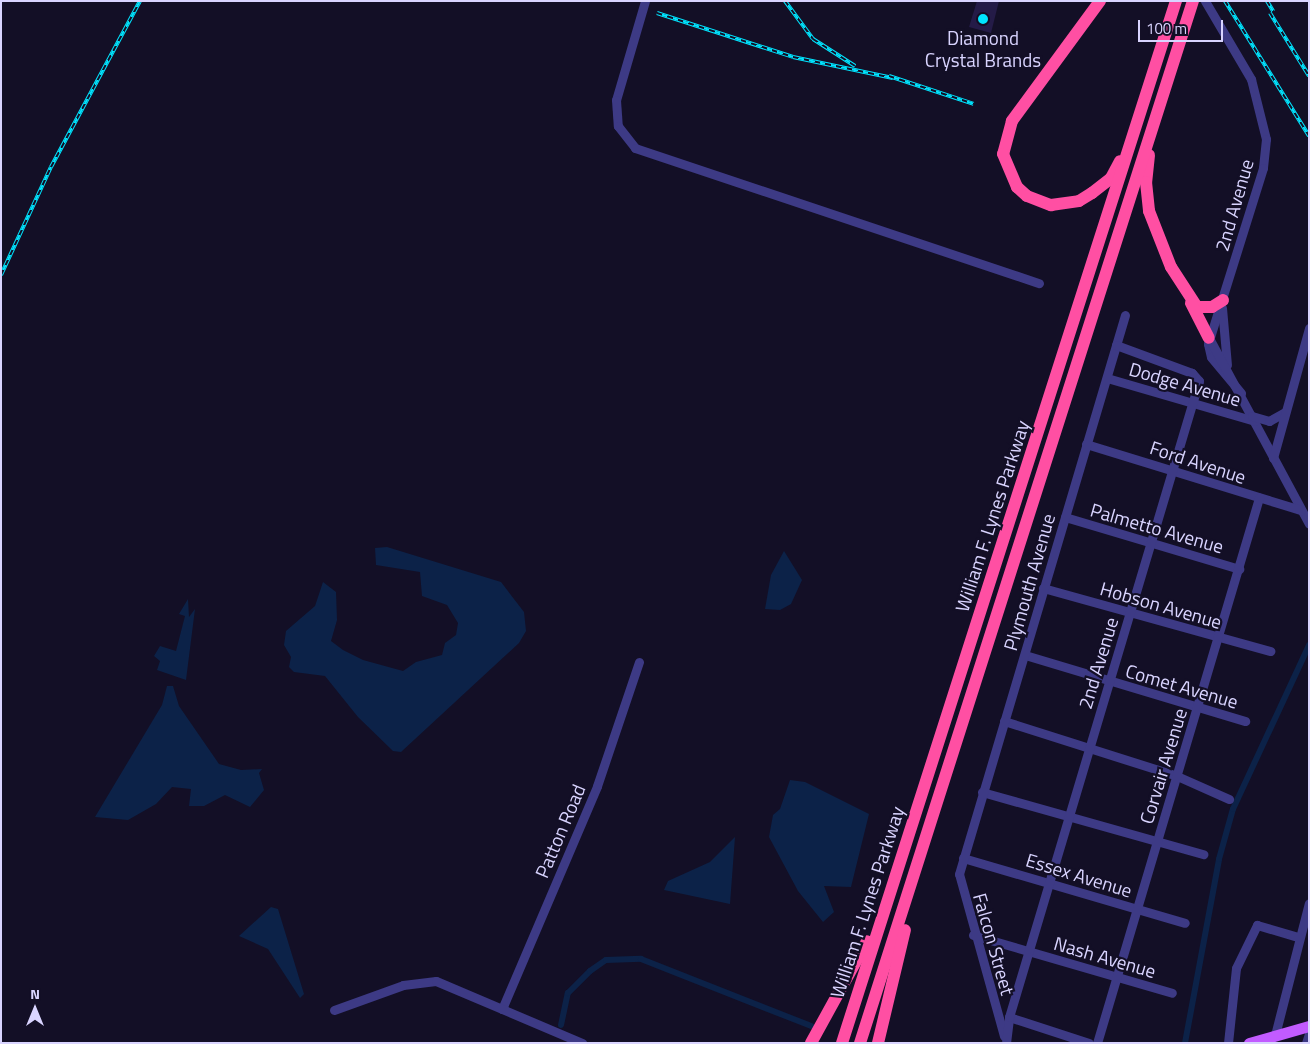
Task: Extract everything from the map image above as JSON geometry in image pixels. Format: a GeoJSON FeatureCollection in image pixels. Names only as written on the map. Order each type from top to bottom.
{"type":"FeatureCollection","features":[{"type":"Feature","properties":{"kind":"highway"},"geometry":{"type":"LineString","coordinates":[[1100,1],[1012,121],[1004,142],[1005,164],[1026,196],[1040,203],[1065,204],[1085,197],[1111,178],[1134,137]]}},
{"type":"Feature","properties":{"kind":"highway","name":"William F. Lynes Parkway"},"geometry":{"type":"LineString","coordinates":[[842,1043],[1134,137],[1176,1]]}},
{"type":"Feature","properties":{"kind":"highway","name":"William F. Lynes Parkway"},"geometry":{"type":"LineString","coordinates":[[860,1043],[1192,6]]}},
{"type":"Feature","properties":{"kind":"highway"},"geometry":{"type":"LineString","coordinates":[[1151,132],[1146,182],[1150,211],[1162,250],[1209,338]]}},
{"type":"Feature","properties":{"kind":"highway"},"geometry":{"type":"LineString","coordinates":[[1190,301],[1207,308],[1222,303]]}},
{"type":"Feature","properties":{"kind":"highway"},"geometry":{"type":"LineString","coordinates":[[878,1043],[941,792]]}},
{"type":"Feature","properties":{"kind":"highway"},"geometry":{"type":"LineString","coordinates":[[811,1043],[845,986],[892,884]]}},
{"type":"Feature","properties":{"kind":"main road"},"geometry":{"type":"LineString","coordinates":[[1249,1043],[1309,1026]]}},
{"type":"Feature","properties":{"kind":"street"},"geometry":{"type":"LineString","coordinates":[[645,1],[616,100],[618,126],[635,148],[1038,283]]}},
{"type":"Feature","properties":{"kind":"street","name":"2nd Avenue"},"geometry":{"type":"LineString","coordinates":[[1205,1],[1251,79],[1266,139],[1263,168],[1222,303],[1209,338]]}},
{"type":"Feature","properties":{"kind":"street"},"geometry":{"type":"LineString","coordinates":[[1222,303],[1227,368]]}},
{"type":"Feature","properties":{"kind":"street","name":"Plymouth Avenue"},"geometry":{"type":"LineString","coordinates":[[963,858],[1126,315]]}},
{"type":"Feature","properties":{"kind":"street"},"geometry":{"type":"LineString","coordinates":[[1273,458],[1309,328]]}},
{"type":"Feature","properties":{"kind":"street"},"geometry":{"type":"LineString","coordinates":[[1209,338],[1227,368],[1309,524]]}},
{"type":"Feature","properties":{"kind":"street"},"geometry":{"type":"LineString","coordinates":[[1209,338],[1211,357],[1240,393]]}},
{"type":"Feature","properties":{"kind":"street","name":"2nd Avenue"},"geometry":{"type":"LineString","coordinates":[[1006,1041],[1009,1017],[1030,952],[1192,404],[1197,376],[1116,345]]}},
{"type":"Feature","properties":{"kind":"street","name":"Dodge Avenue"},"geometry":{"type":"LineString","coordinates":[[1106,378],[1192,404],[1253,418],[1270,421],[1285,412]]}},
{"type":"Feature","properties":{"kind":"street","name":"Ford Avenue"},"geometry":{"type":"LineString","coordinates":[[1086,444],[1301,510]]}},
{"type":"Feature","properties":{"kind":"street","name":"Corvair Avenue"},"geometry":{"type":"LineString","coordinates":[[1097,1043],[1219,639],[1258,498]]}},
{"type":"Feature","properties":{"kind":"street","name":"Palmetto Avenue"},"geometry":{"type":"LineString","coordinates":[[1065,517],[1239,569]]}},
{"type":"Feature","properties":{"kind":"street","name":"Hobson Avenue"},"geometry":{"type":"LineString","coordinates":[[1043,588],[1219,639],[1270,651]]}},
{"type":"Feature","properties":{"kind":"street","name":"Comet Avenue"},"geometry":{"type":"LineString","coordinates":[[1024,655],[1245,721]]}},
{"type":"Feature","properties":{"kind":"street","name":"Patton Road"},"geometry":{"type":"LineString","coordinates":[[502,1010],[597,786],[639,662]]}},
{"type":"Feature","properties":{"kind":"street"},"geometry":{"type":"LineString","coordinates":[[1004,722],[1177,776],[1229,799]]}},
{"type":"Feature","properties":{"kind":"street"},"geometry":{"type":"LineString","coordinates":[[982,792],[1070,815],[1157,843],[1203,854]]}},
{"type":"Feature","properties":{"kind":"street","name":"Essex Avenue"},"geometry":{"type":"LineString","coordinates":[[963,858],[1185,923]]}},
{"type":"Feature","properties":{"kind":"street","name":"Falcon Street"},"geometry":{"type":"LineString","coordinates":[[963,858],[960,886],[1006,1041]]}},
{"type":"Feature","properties":{"kind":"street"},"geometry":{"type":"LineString","coordinates":[[1275,1035],[1298,937],[1309,904]]}},
{"type":"Feature","properties":{"kind":"street"},"geometry":{"type":"LineString","coordinates":[[1228,1043],[1236,968],[1257,925],[1298,937]]}},
{"type":"Feature","properties":{"kind":"street","name":"Nash Avenue"},"geometry":{"type":"LineString","coordinates":[[973,935],[1172,993]]}},
{"type":"Feature","properties":{"kind":"street"},"geometry":{"type":"LineString","coordinates":[[334,1010],[424,980],[436,981],[582,1043]]}},
{"type":"Feature","properties":{"kind":"street"},"geometry":{"type":"LineString","coordinates":[[1009,1017],[1089,1043]]}},
{"type":"Feature","properties":{"kind":"street"},"geometry":{"type":"LineString","coordinates":[[1306,1043],[1309,1034]]}},
{"type":"Feature","properties":{"kind":"water"},"geometry":{"type":"Polygon","coordinates":[[[387,547],[501,582],[524,612],[526,631],[519,643],[401,752],[393,751],[358,717],[325,676],[294,672],[289,667],[291,657],[284,645],[286,631],[315,606],[323,582],[336,592],[337,620],[331,641],[343,650],[363,660],[403,671],[416,662],[442,655],[445,643],[456,635],[458,623],[447,605],[422,596],[420,572],[376,565],[375,548],[387,547]]]}},
{"type":"Feature","properties":{"kind":"water"},"geometry":{"type":"Polygon","coordinates":[[[784,551],[802,580],[791,604],[780,610],[765,609],[771,575],[784,551]]]}},
{"type":"Feature","properties":{"kind":"water"},"geometry":{"type":"Polygon","coordinates":[[[188,599],[189,617],[195,609],[186,680],[157,670],[160,661],[154,656],[160,646],[176,651],[185,616],[179,614],[188,599]]]}},
{"type":"Feature","properties":{"kind":"water"},"geometry":{"type":"Polygon","coordinates":[[[167,686],[173,686],[179,706],[219,764],[241,770],[262,769],[259,773],[264,790],[250,807],[225,795],[204,806],[189,806],[191,789],[172,787],[156,804],[128,820],[95,817],[162,705],[167,686]]]}},
{"type":"Feature","properties":{"kind":"water"},"geometry":{"type":"Polygon","coordinates":[[[790,780],[805,782],[869,814],[851,887],[824,886],[834,912],[823,922],[798,891],[769,837],[773,815],[780,809],[790,780]]]}},
{"type":"Feature","properties":{"kind":"water"},"geometry":{"type":"Polygon","coordinates":[[[735,837],[730,904],[664,890],[668,881],[710,862],[735,837]]]}},
{"type":"Feature","properties":{"kind":"water"},"geometry":{"type":"Polygon","coordinates":[[[271,907],[278,909],[304,994],[300,998],[268,949],[239,936],[271,907]]]}},
{"type":"Feature","properties":{"kind":"building","name":"Diamond Crystal Brands"},"geometry":{"type":"Polygon","coordinates":[[[977,1],[999,1],[991,33],[969,27],[977,1]]]}},
{"type":"Feature","properties":{"kind":"waterway"},"geometry":{"type":"LineString","coordinates":[[1185,1043],[1219,859],[1233,809],[1309,645]]}},
{"type":"Feature","properties":{"kind":"waterway"},"geometry":{"type":"LineString","coordinates":[[561,1025],[568,993],[590,971],[606,960],[641,959],[811,1026]]}},
{"type":"Feature","properties":{"kind":"railway"},"geometry":{"type":"LineString","coordinates":[[1,275],[51,167],[140,1]]}},
{"type":"Feature","properties":{"kind":"railway"},"geometry":{"type":"LineString","coordinates":[[785,1],[813,39],[855,66]]}},
{"type":"Feature","properties":{"kind":"railway"},"geometry":{"type":"LineString","coordinates":[[1225,1],[1309,136]]}},
{"type":"Feature","properties":{"kind":"railway"},"geometry":{"type":"LineString","coordinates":[[1267,1],[1273,11]]}},
{"type":"Feature","properties":{"kind":"railway"},"geometry":{"type":"LineString","coordinates":[[657,13],[793,57],[893,78]]}},
{"type":"Feature","properties":{"kind":"railway"},"geometry":{"type":"LineString","coordinates":[[1270,13],[1309,76]]}},
{"type":"Feature","properties":{"kind":"railway"},"geometry":{"type":"LineString","coordinates":[[889,76],[974,104]]}},
{"type":"Feature","properties":{"kind":"place","name":"Diamond Crystal Brands"},"geometry":{"type":"Point","coordinates":[983,19]}}]}
